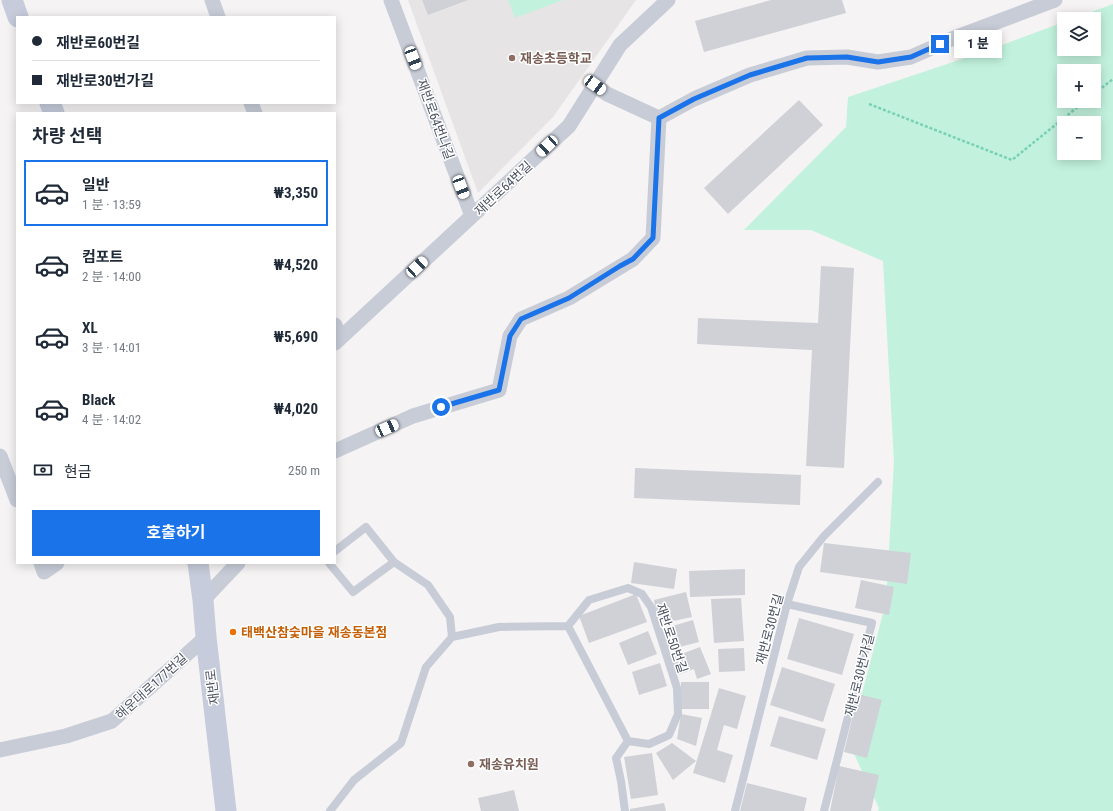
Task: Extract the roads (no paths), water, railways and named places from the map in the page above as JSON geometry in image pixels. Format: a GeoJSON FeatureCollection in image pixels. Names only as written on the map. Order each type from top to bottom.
{"type":"FeatureCollection","features":[{"type":"Feature","properties":{"kind":"main road"},"geometry":{"type":"LineString","coordinates":[[12,0],[18,16]]}},
{"type":"Feature","properties":{"kind":"main road","name":"재반로"},"geometry":{"type":"LineString","coordinates":[[198,564],[226,811]]}},
{"type":"Feature","properties":{"kind":"street"},"geometry":{"type":"LineString","coordinates":[[212,0],[218,16]]}},
{"type":"Feature","properties":{"kind":"street","name":"재반로64번나길"},"geometry":{"type":"LineString","coordinates":[[391,0],[472,216]]}},
{"type":"Feature","properties":{"kind":"street","name":"재반로64번길"},"geometry":{"type":"LineString","coordinates":[[337,335],[472,216],[569,126],[620,45],[668,0]]}},
{"type":"Feature","properties":{"kind":"street"},"geometry":{"type":"LineString","coordinates":[[659,118],[694,99],[750,75],[807,58],[847,57],[878,62],[911,57],[954,38],[1055,0]]}},
{"type":"Feature","properties":{"kind":"street"},"geometry":{"type":"LineString","coordinates":[[595,85],[607,94],[659,118]]}},
{"type":"Feature","properties":{"kind":"street"},"geometry":{"type":"LineString","coordinates":[[336,451],[413,416],[499,390],[510,336],[521,319],[569,298],[633,259],[638,254],[653,238],[659,118]]}},
{"type":"Feature","properties":{"kind":"street"},"geometry":{"type":"LineString","coordinates":[[0,456],[16,497]]}},
{"type":"Feature","properties":{"kind":"street"},"geometry":{"type":"LineString","coordinates":[[41,564],[44,572],[56,564]]}},
{"type":"Feature","properties":{"kind":"street"},"geometry":{"type":"LineString","coordinates":[[203,600],[237,564]]}},
{"type":"Feature","properties":{"kind":"street","name":"해운대로177번길"},"geometry":{"type":"LineString","coordinates":[[0,750],[66,736],[112,721],[206,637]]}},
{"type":"Feature","properties":{"kind":"lane","name":"재반로30번길"},"geometry":{"type":"LineString","coordinates":[[736,811],[787,604],[799,567],[824,536],[878,482]]}},
{"type":"Feature","properties":{"kind":"lane"},"geometry":{"type":"LineString","coordinates":[[336,550],[366,527],[394,562],[428,585],[450,617],[452,637]]}},
{"type":"Feature","properties":{"kind":"lane"},"geometry":{"type":"LineString","coordinates":[[330,564],[353,592],[394,562]]}},
{"type":"Feature","properties":{"kind":"lane","name":"재반로50번길"},"geometry":{"type":"LineString","coordinates":[[568,626],[589,600],[628,588],[642,594],[650,607],[677,688],[678,714],[669,735],[649,744],[628,741]]}},
{"type":"Feature","properties":{"kind":"lane","name":"재반로30번가길"},"geometry":{"type":"LineString","coordinates":[[787,604],[872,623],[824,811]]}},
{"type":"Feature","properties":{"kind":"lane"},"geometry":{"type":"LineString","coordinates":[[330,811],[354,780],[401,743],[426,667],[452,637],[499,627],[568,626],[628,741],[616,758],[625,811]]}},
{"type":"Feature","properties":{"kind":"place","name":"재송초등학교"},"geometry":{"type":"Point","coordinates":[512,58]}},
{"type":"Feature","properties":{"kind":"place","name":"태백산참숯마을 재송동본점"},"geometry":{"type":"Point","coordinates":[233,632]}},
{"type":"Feature","properties":{"kind":"place","name":"재송유치원"},"geometry":{"type":"Point","coordinates":[471,764]}}]}
